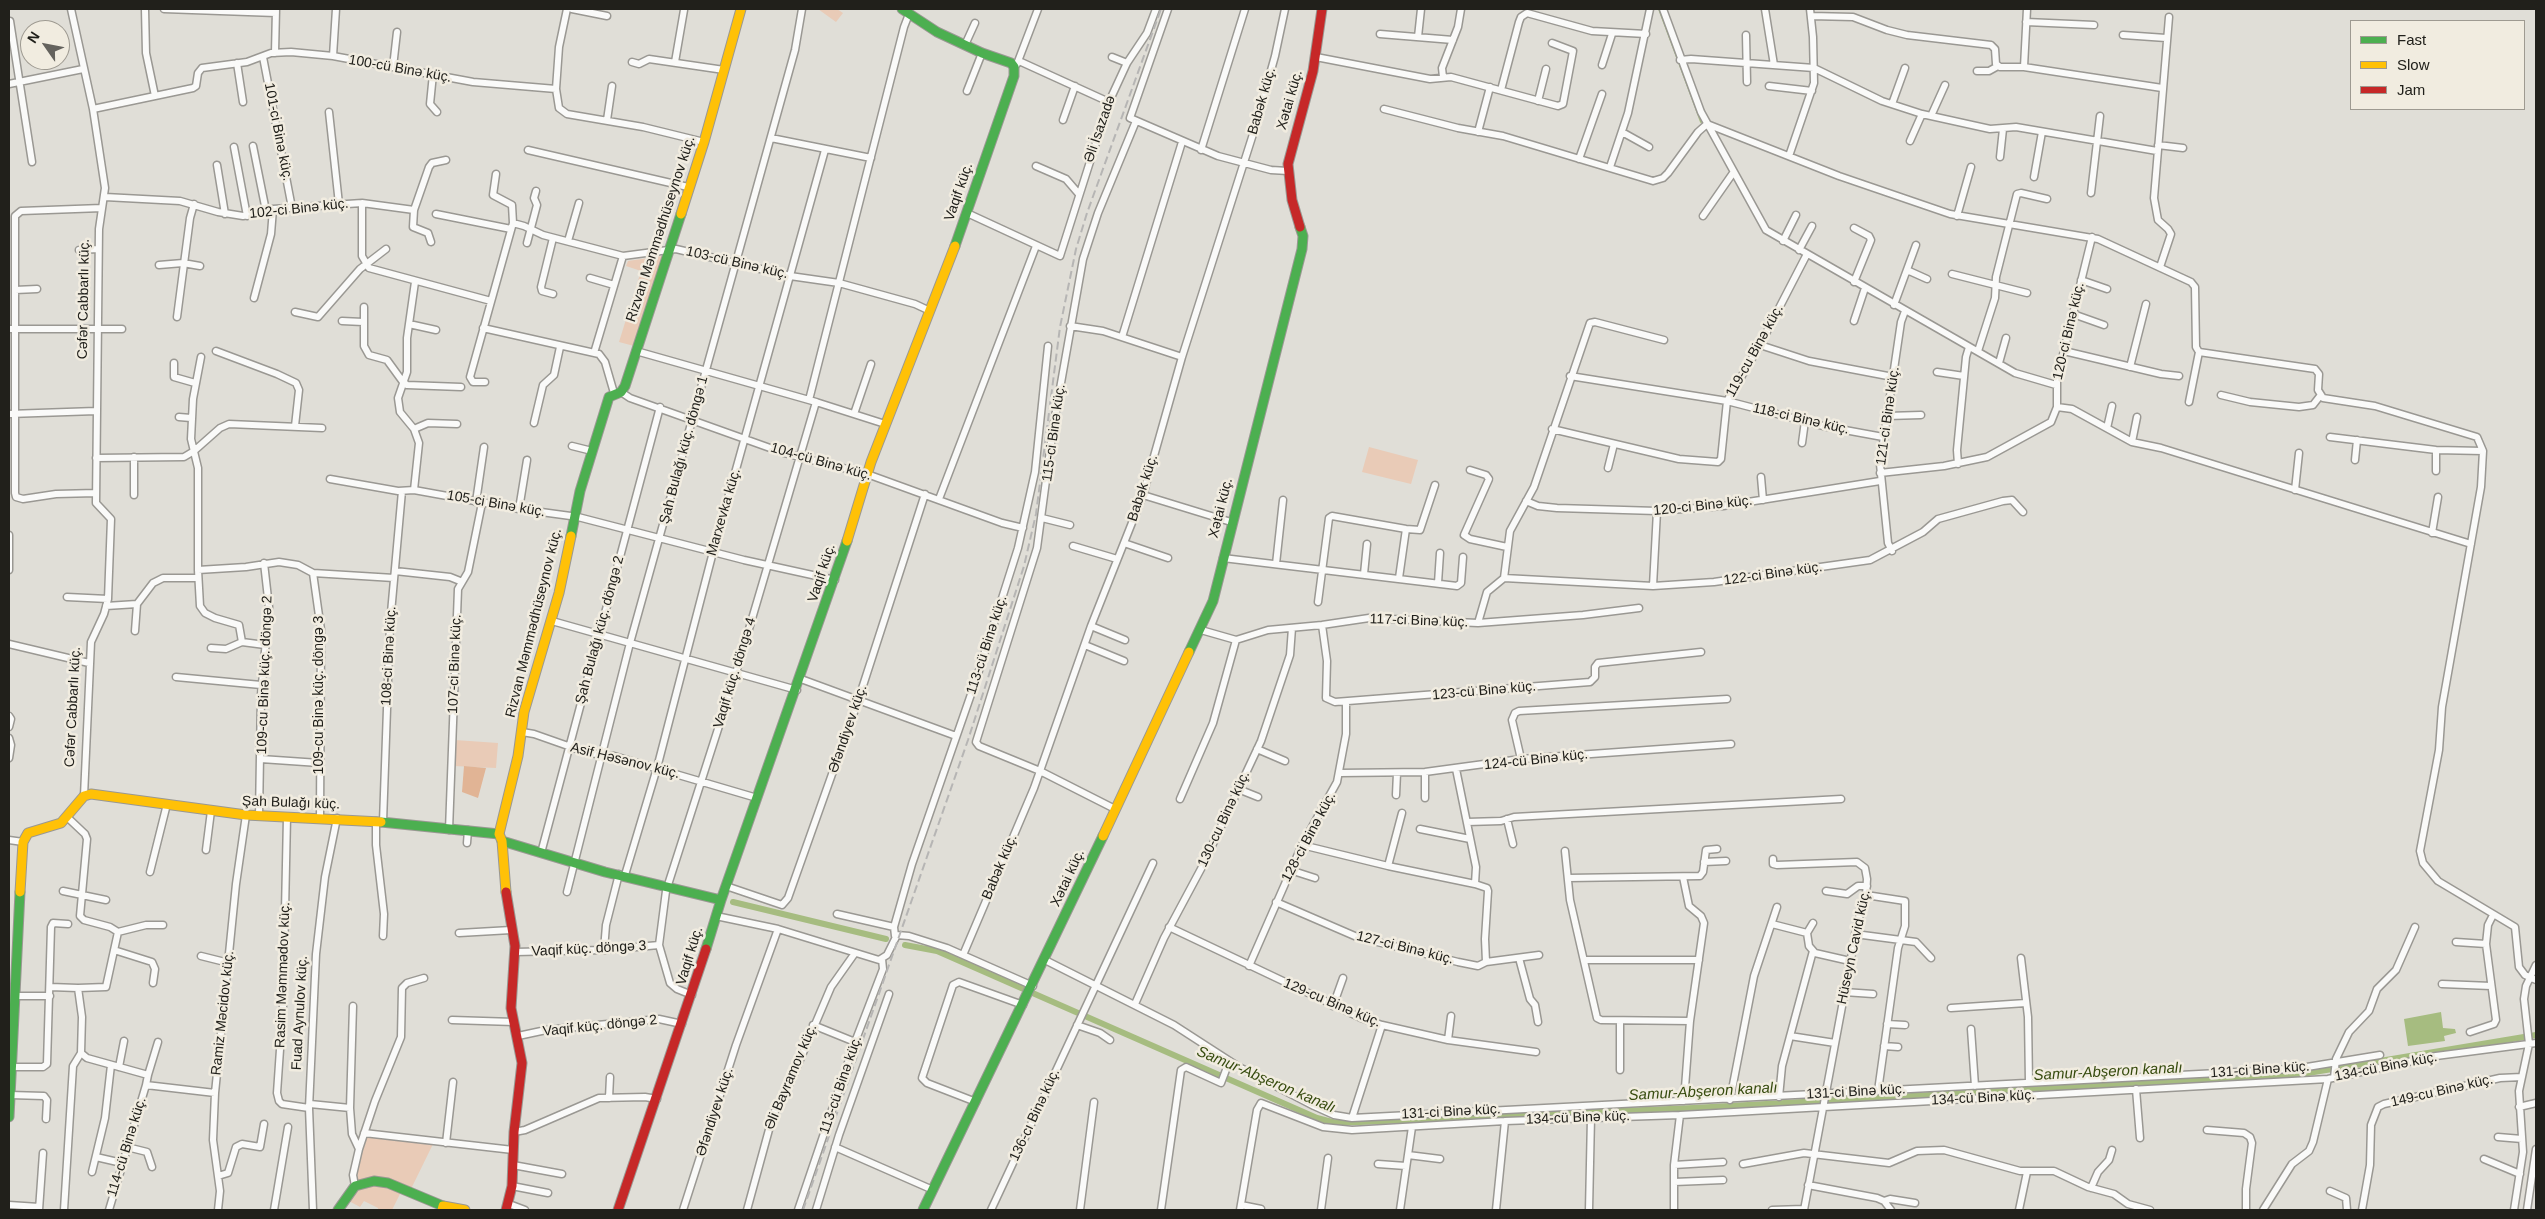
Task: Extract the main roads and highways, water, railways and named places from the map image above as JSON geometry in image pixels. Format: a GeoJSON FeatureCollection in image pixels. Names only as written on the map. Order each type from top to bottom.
{"type":"FeatureCollection","features":[{"type":"Feature","properties":{"kind":"waterway"},"geometry":{"type":"LineString","coordinates":[[1659,9],[1701,122]]}},
{"type":"Feature","properties":{"kind":"waterway","name":"Samur-Abşeron kanalı"},"geometry":{"type":"LineString","coordinates":[[733,902],[886,939]]}},
{"type":"Feature","properties":{"kind":"waterway","name":"Samur-Abşeron kanalı"},"geometry":{"type":"LineString","coordinates":[[905,945],[937,951],[1317,1118],[1336,1123],[1693,1108],[2296,1075],[2536,1035]]}},
{"type":"Feature","properties":{"kind":"railway"},"geometry":{"type":"LineString","coordinates":[[803,1210],[968,740],[1024,566],[1036,514],[1060,327],[1076,249],[1087,213],[1161,9]]}}]}
